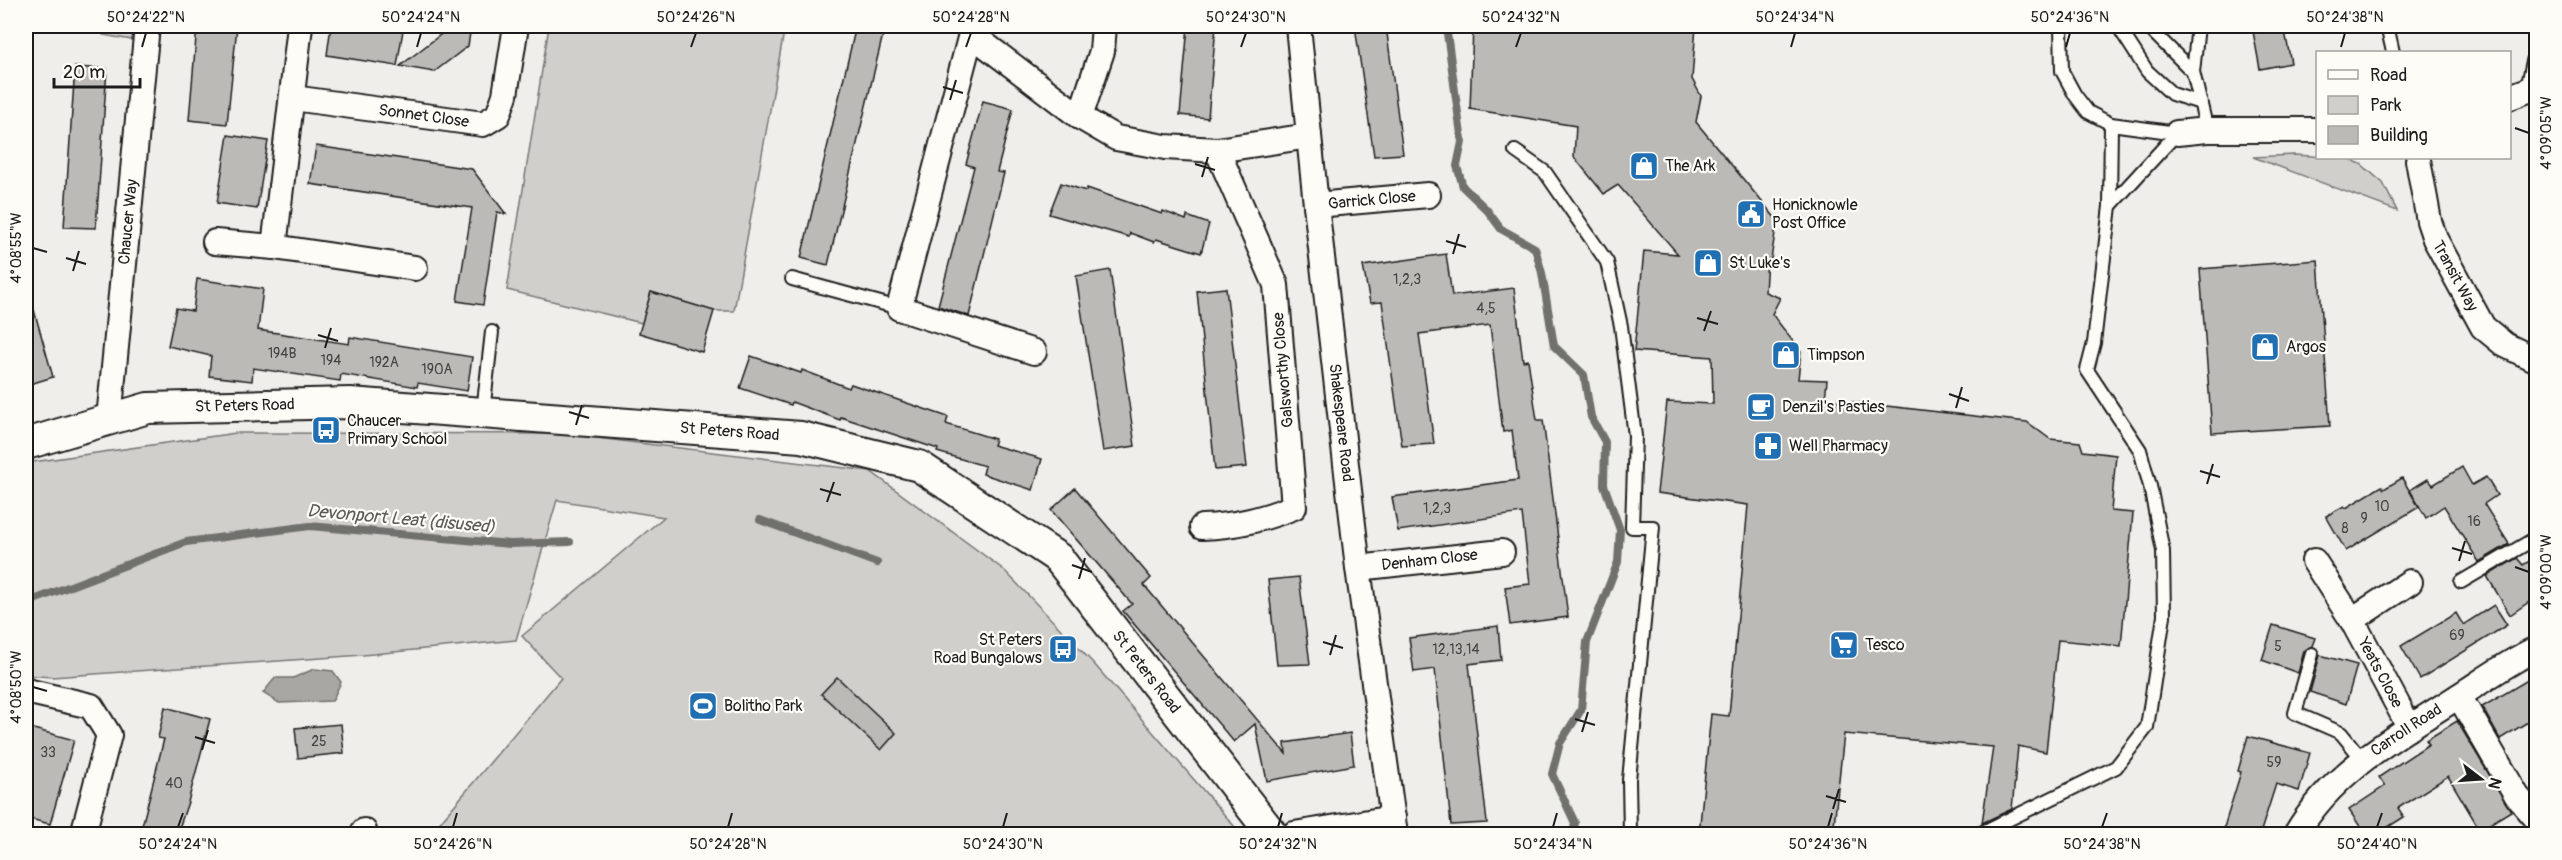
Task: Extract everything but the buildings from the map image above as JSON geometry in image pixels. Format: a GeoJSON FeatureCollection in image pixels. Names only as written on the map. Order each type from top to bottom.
{"type":"FeatureCollection","features":[{"type":"Feature","properties":{"kind":"street","name":"Chaucer Way"},"geometry":{"type":"LineString","coordinates":[[109,419],[147,26]]}},
{"type":"Feature","properties":{"kind":"street"},"geometry":{"type":"LineString","coordinates":[[274,247],[300,26]]}},
{"type":"Feature","properties":{"kind":"street","name":"Sonnet Close"},"geometry":{"type":"LineString","coordinates":[[293,98],[483,124],[498,115],[505,95],[516,26]]}},
{"type":"Feature","properties":{"kind":"street"},"geometry":{"type":"LineString","coordinates":[[1080,117],[1102,51],[1104,26]]}},
{"type":"Feature","properties":{"kind":"street","name":"Shakespeare Road"},"geometry":{"type":"LineString","coordinates":[[1293,834],[1394,826],[1358,568],[1316,205],[1298,26]]}},
{"type":"Feature","properties":{"kind":"street"},"geometry":{"type":"LineString","coordinates":[[1034,352],[899,308],[971,30],[1080,117],[1116,138],[1165,147],[1216,150],[1309,136]]}},
{"type":"Feature","properties":{"kind":"street"},"geometry":{"type":"LineString","coordinates":[[2177,133],[2207,130],[2316,130]]}},
{"type":"Feature","properties":{"kind":"street","name":"Galsworthy Close"},"geometry":{"type":"LineString","coordinates":[[1202,526],[1232,526],[1261,520],[1294,507],[1276,285],[1216,150]]}},
{"type":"Feature","properties":{"kind":"street","name":"Transit Way"},"geometry":{"type":"LineString","coordinates":[[2414,159],[2435,239],[2483,327],[2505,345],[2536,360]]}},
{"type":"Feature","properties":{"kind":"street","name":"Garrick Close"},"geometry":{"type":"LineString","coordinates":[[1316,205],[1428,195]]}},
{"type":"Feature","properties":{"kind":"street"},"geometry":{"type":"LineString","coordinates":[[214,242],[274,247],[415,268]]}},
{"type":"Feature","properties":{"kind":"street","name":"St Peters Road"},"geometry":{"type":"LineString","coordinates":[[26,444],[148,408],[350,403],[801,436],[919,466],[1058,558],[1272,834]]}},
{"type":"Feature","properties":{"kind":"street","name":"Denham Close"},"geometry":{"type":"LineString","coordinates":[[1358,568],[1502,552]]}},
{"type":"Feature","properties":{"kind":"street","name":"Yeats Close"},"geometry":{"type":"LineString","coordinates":[[2314,561],[2352,620],[2410,728]]}},
{"type":"Feature","properties":{"kind":"street","name":"Yeats Close"},"geometry":{"type":"LineString","coordinates":[[2352,620],[2410,582]]}},
{"type":"Feature","properties":{"kind":"street","name":"Carroll Road"},"geometry":{"type":"LineString","coordinates":[[2296,834],[2310,811],[2349,770],[2459,696],[2536,649]]}},
{"type":"Feature","properties":{"kind":"street"},"geometry":{"type":"LineString","coordinates":[[26,691],[90,706],[110,735],[83,834]]}},
{"type":"Feature","properties":{"kind":"street"},"geometry":{"type":"LineString","coordinates":[[2459,696],[2517,796],[2536,818]]}},
{"type":"Feature","properties":{"kind":"lane"},"geometry":{"type":"LineString","coordinates":[[2061,26],[2062,71],[2074,95],[2088,112],[2111,124],[2177,133]]}},
{"type":"Feature","properties":{"kind":"lane"},"geometry":{"type":"LineString","coordinates":[[2118,26],[2147,71],[2172,94],[2201,104]]}},
{"type":"Feature","properties":{"kind":"lane"},"geometry":{"type":"LineString","coordinates":[[2147,26],[2193,72]]}},
{"type":"Feature","properties":{"kind":"lane"},"geometry":{"type":"LineString","coordinates":[[2198,26],[2193,72],[2207,130]]}},
{"type":"Feature","properties":{"kind":"lane"},"geometry":{"type":"LineString","coordinates":[[2386,26],[2393,51]]}},
{"type":"Feature","properties":{"kind":"lane"},"geometry":{"type":"LineString","coordinates":[[2524,91],[2536,47]]}},
{"type":"Feature","properties":{"kind":"lane"},"geometry":{"type":"LineString","coordinates":[[1979,834],[2116,767],[2147,727],[2164,616],[2163,551],[2140,450],[2087,369],[2094,343],[2110,206],[2111,124]]}},
{"type":"Feature","properties":{"kind":"lane"},"geometry":{"type":"LineString","coordinates":[[2110,206],[2177,133]]}},
{"type":"Feature","properties":{"kind":"lane"},"geometry":{"type":"LineString","coordinates":[[1515,151],[1545,172],[1607,262],[1621,326],[1635,436],[1632,527],[1653,527],[1629,780],[1630,834]]}},
{"type":"Feature","properties":{"kind":"lane"},"geometry":{"type":"LineString","coordinates":[[792,279],[899,308]]}},
{"type":"Feature","properties":{"kind":"lane"},"geometry":{"type":"LineString","coordinates":[[483,412],[492,332]]}},
{"type":"Feature","properties":{"kind":"lane"},"geometry":{"type":"LineString","coordinates":[[2461,582],[2536,538]]}},
{"type":"Feature","properties":{"kind":"lane"},"geometry":{"type":"LineString","coordinates":[[2312,654],[2295,713],[2341,733],[2363,760]]}},
{"type":"Feature","properties":{"kind":"green space"},"geometry":{"type":"Polygon","coordinates":[[[105,26],[133,26],[132,40],[103,35],[105,26]]]}},
{"type":"Feature","properties":{"kind":"green space"},"geometry":{"type":"Polygon","coordinates":[[[549,26],[785,26],[734,311],[714,311],[651,292],[642,323],[507,290],[549,26]]]}},
{"type":"Feature","properties":{"kind":"green space"},"geometry":{"type":"Polygon","coordinates":[[[2294,155],[2316,156],[2316,159],[2348,159],[2361,164],[2383,183],[2397,211],[2253,157],[2294,155]]]}},
{"type":"Feature","properties":{"kind":"green space"},"geometry":{"type":"Polygon","coordinates":[[[236,433],[563,434],[870,471],[1004,570],[1094,664],[1241,834],[447,834],[437,826],[561,678],[522,636],[664,517],[557,500],[516,640],[363,655],[52,677],[26,675],[26,463],[236,433]]]}},
{"type":"Feature","properties":{"kind":"shaded area"},"geometry":{"type":"Polygon","coordinates":[[[314,669],[333,671],[341,682],[332,701],[279,703],[263,693],[275,678],[293,678],[314,669]]]}},
{"type":"Feature","properties":{"kind":"waterway"},"geometry":{"type":"LineString","coordinates":[[1446,26],[1462,142],[1457,166],[1463,187],[1487,210],[1501,229],[1535,248],[1542,273],[1554,346],[1584,375],[1591,417],[1605,442],[1604,485],[1620,530],[1618,562],[1587,642],[1581,710],[1560,743],[1552,774],[1575,823],[1573,834]]}},
{"type":"Feature","properties":{"kind":"waterway"},"geometry":{"type":"LineString","coordinates":[[760,520],[877,563]]}},
{"type":"Feature","properties":{"kind":"waterway","name":"Devonport Leat (disused)"},"geometry":{"type":"LineString","coordinates":[[26,603],[186,542],[310,526],[510,544],[570,542]]}},
{"type":"Feature","properties":{"kind":"place","name":"The Ark"},"geometry":{"type":"Point","coordinates":[1644,166]}},
{"type":"Feature","properties":{"kind":"place","name":"Honicknowle Post Office"},"geometry":{"type":"Point","coordinates":[1751,214]}},
{"type":"Feature","properties":{"kind":"place","name":"St Luke's"},"geometry":{"type":"Point","coordinates":[1708,263]}},
{"type":"Feature","properties":{"kind":"place","name":"Argos"},"geometry":{"type":"Point","coordinates":[2265,347]}},
{"type":"Feature","properties":{"kind":"place","name":"Timpson"},"geometry":{"type":"Point","coordinates":[1786,355]}},
{"type":"Feature","properties":{"kind":"place","name":"Denzil's Pasties"},"geometry":{"type":"Point","coordinates":[1761,407]}},
{"type":"Feature","properties":{"kind":"place","name":"Chaucer Primary School"},"geometry":{"type":"Point","coordinates":[326,430]}},
{"type":"Feature","properties":{"kind":"place","name":"Well Pharmacy"},"geometry":{"type":"Point","coordinates":[1768,446]}},
{"type":"Feature","properties":{"kind":"place","name":"Tesco"},"geometry":{"type":"Point","coordinates":[1844,645]}},
{"type":"Feature","properties":{"kind":"place","name":"St Peters Road Bungalows"},"geometry":{"type":"Point","coordinates":[1063,649]}},
{"type":"Feature","properties":{"kind":"place","name":"Bolitho Park"},"geometry":{"type":"Point","coordinates":[703,706]}}]}
